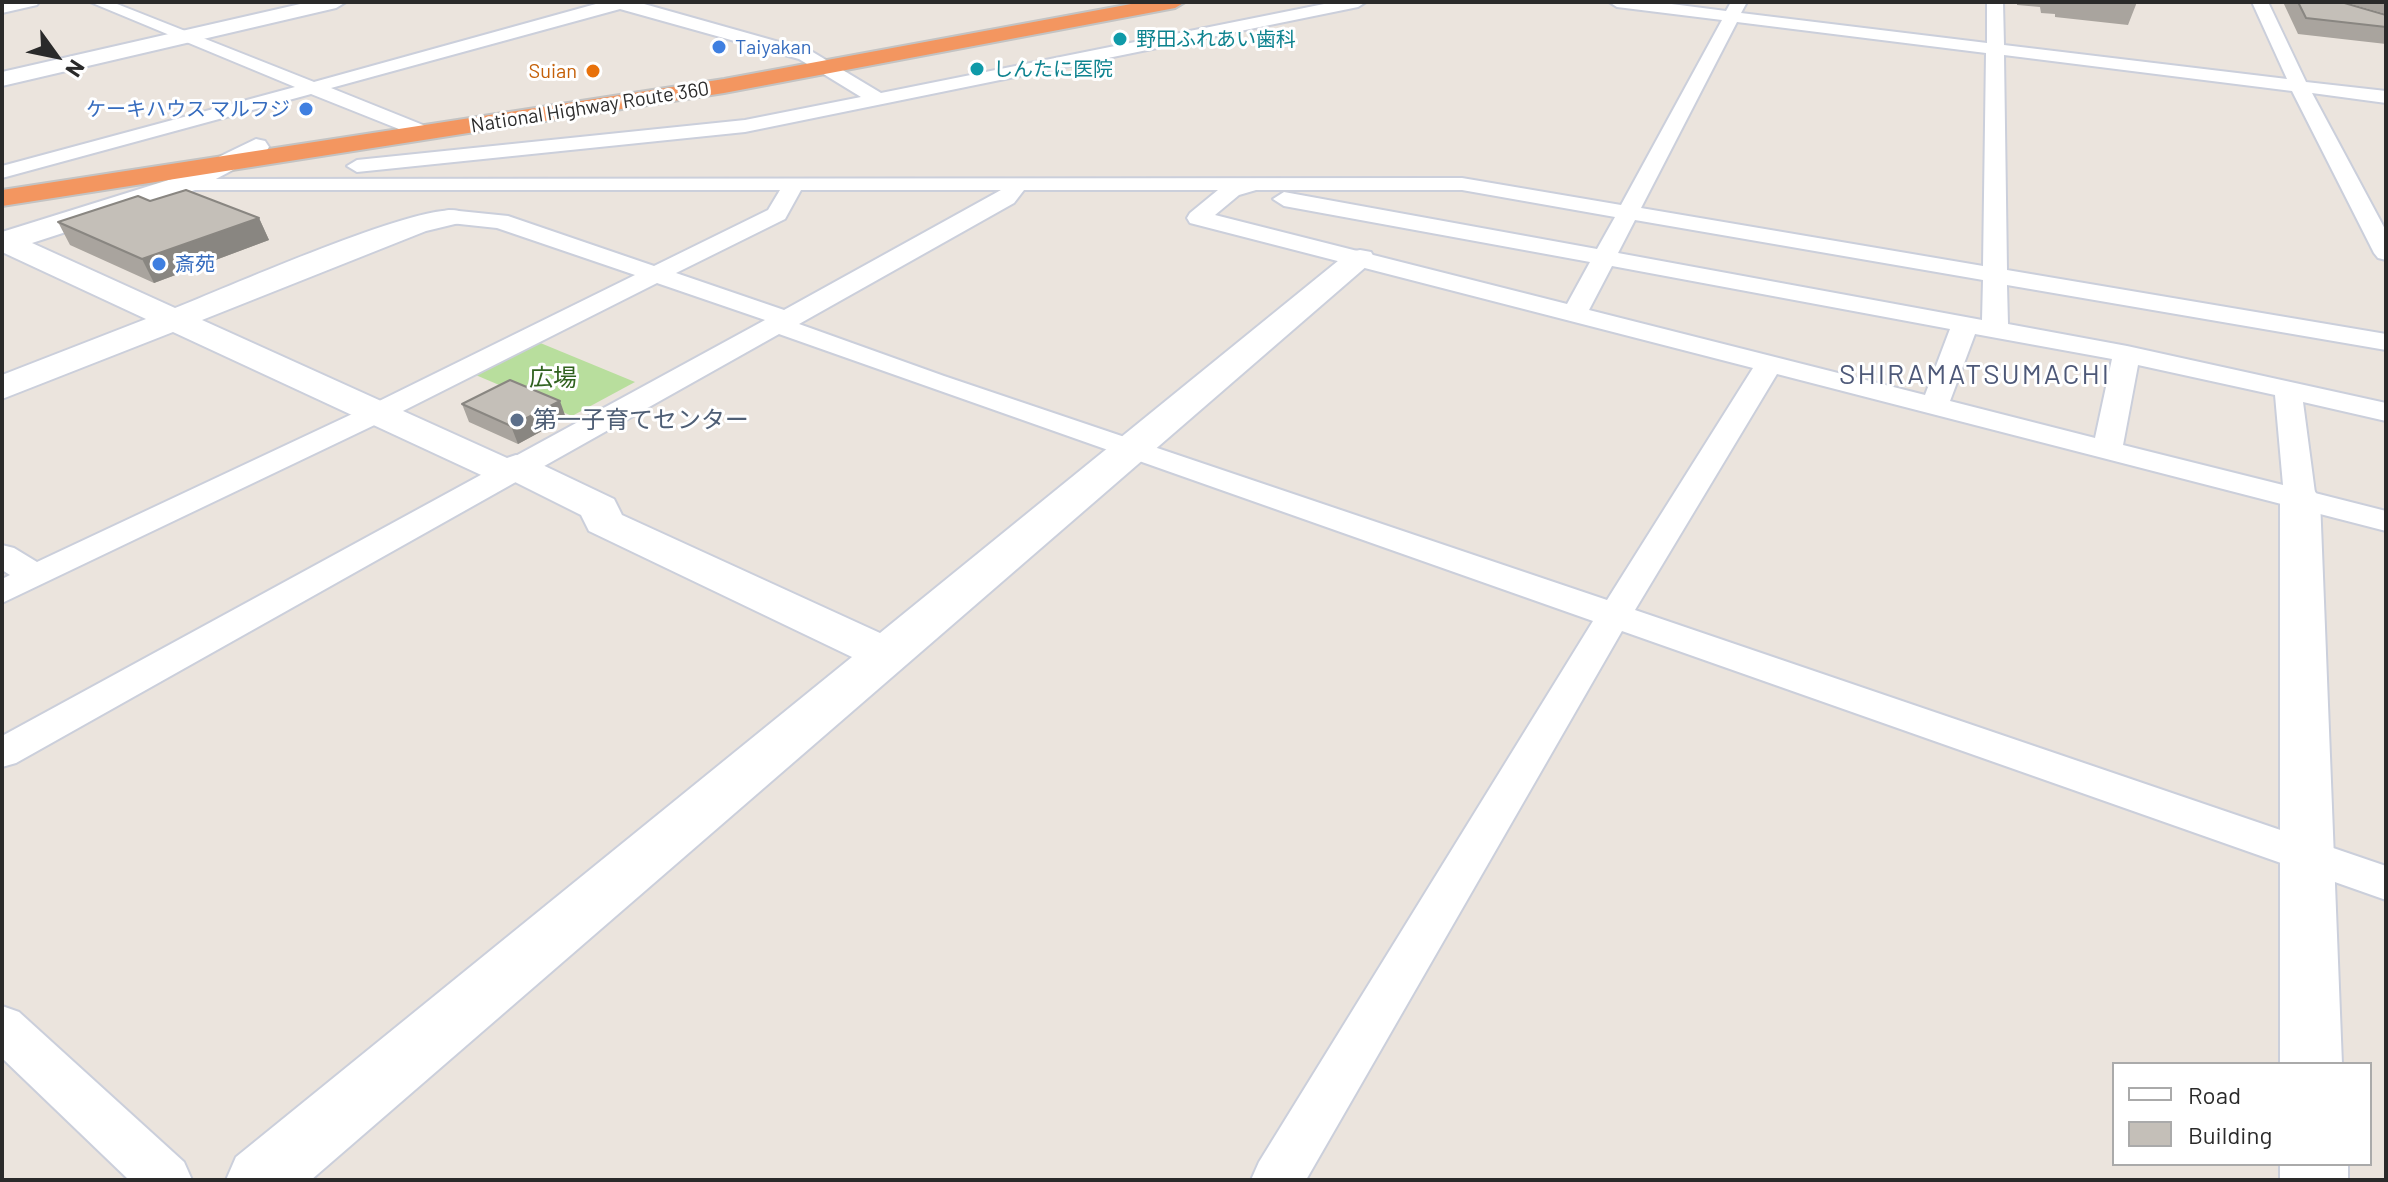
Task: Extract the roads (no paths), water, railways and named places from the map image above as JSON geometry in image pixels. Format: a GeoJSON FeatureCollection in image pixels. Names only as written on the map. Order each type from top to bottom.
{"type":"FeatureCollection","features":[{"type":"Feature","properties":{"kind":"highway","name":"National Highway Route 360"},"geometry":{"type":"LineString","coordinates":[[823,64],[1136,2]]}},
{"type":"Feature","properties":{"kind":"highway","name":"National Highway Route 360"},"geometry":{"type":"LineString","coordinates":[[2,198],[218,166],[416,129],[823,64],[1175,2]]}},
{"type":"Feature","properties":{"kind":"highway","name":"National Highway Route 360"},"geometry":{"type":"LineString","coordinates":[[2,186],[256,147],[416,129]]}},
{"type":"Feature","properties":{"kind":"street"},"geometry":{"type":"LineString","coordinates":[[2,8],[31,2]]}},
{"type":"Feature","properties":{"kind":"street"},"geometry":{"type":"LineString","coordinates":[[98,2],[416,129]]}},
{"type":"Feature","properties":{"kind":"street"},"geometry":{"type":"LineString","coordinates":[[2,79],[336,2]]}},
{"type":"Feature","properties":{"kind":"street"},"geometry":{"type":"LineString","coordinates":[[185,184],[745,126],[1358,2]]}},
{"type":"Feature","properties":{"kind":"street"},"geometry":{"type":"LineString","coordinates":[[1617,2],[1735,9],[1995,49],[2386,97]]}},
{"type":"Feature","properties":{"kind":"street"},"geometry":{"type":"LineString","coordinates":[[1995,2],[1995,330]]}},
{"type":"Feature","properties":{"kind":"street"},"geometry":{"type":"LineString","coordinates":[[2260,2],[2299,86],[2383,243]]}},
{"type":"Feature","properties":{"kind":"street"},"geometry":{"type":"LineString","coordinates":[[2,172],[620,3],[823,64],[878,99]]}},
{"type":"Feature","properties":{"kind":"street"},"geometry":{"type":"LineString","coordinates":[[1575,313],[1607,258],[1735,9]]}},
{"type":"Feature","properties":{"kind":"street"},"geometry":{"type":"LineString","coordinates":[[3,242],[185,184],[256,147]]}},
{"type":"Feature","properties":{"kind":"street"},"geometry":{"type":"LineString","coordinates":[[185,184],[1462,184],[2386,342]]}},
{"type":"Feature","properties":{"kind":"street"},"geometry":{"type":"LineString","coordinates":[[1268,184],[1232,190],[1198,218],[2386,521]]}},
{"type":"Feature","properties":{"kind":"street"},"geometry":{"type":"LineString","coordinates":[[2,592],[375,414],[777,214],[793,186]]}},
{"type":"Feature","properties":{"kind":"street"},"geometry":{"type":"LineString","coordinates":[[2,753],[1006,198],[1016,186]]}},
{"type":"Feature","properties":{"kind":"street"},"geometry":{"type":"LineString","coordinates":[[1232,190],[2127,354],[2386,412]]}},
{"type":"Feature","properties":{"kind":"street"},"geometry":{"type":"LineString","coordinates":[[2,388],[417,224],[449,217],[500,221],[786,319]]}},
{"type":"Feature","properties":{"kind":"street"},"geometry":{"type":"LineString","coordinates":[[3,242],[375,414],[600,508],[604,522],[887,655]]}},
{"type":"Feature","properties":{"kind":"street"},"geometry":{"type":"LineString","coordinates":[[260,1180],[1360,259]]}},
{"type":"Feature","properties":{"kind":"street"},"geometry":{"type":"LineString","coordinates":[[786,319],[786,328],[2386,883]]}},
{"type":"Feature","properties":{"kind":"street"},"geometry":{"type":"LineString","coordinates":[[1935,404],[1965,325]]}},
{"type":"Feature","properties":{"kind":"street"},"geometry":{"type":"LineString","coordinates":[[2107,449],[2127,354]]}},
{"type":"Feature","properties":{"kind":"street"},"geometry":{"type":"LineString","coordinates":[[1277,1180],[1614,616],[1770,363]]}},
{"type":"Feature","properties":{"kind":"street"},"geometry":{"type":"LineString","coordinates":[[2288,391],[2300,499],[2311,1062]]}},
{"type":"Feature","properties":{"kind":"street"},"geometry":{"type":"LineString","coordinates":[[2,555],[35,576]]}},
{"type":"Feature","properties":{"kind":"street"},"geometry":{"type":"LineString","coordinates":[[2,1027],[166,1180]]}},
{"type":"Feature","properties":{"kind":"place","name":"野田ふれあい歯科"},"geometry":{"type":"Point","coordinates":[1120,39]}},
{"type":"Feature","properties":{"kind":"place","name":"Taiyakan"},"geometry":{"type":"Point","coordinates":[719,47]}},
{"type":"Feature","properties":{"kind":"place","name":"しんたに医院"},"geometry":{"type":"Point","coordinates":[977,69]}},
{"type":"Feature","properties":{"kind":"place","name":"Suian"},"geometry":{"type":"Point","coordinates":[593,71]}},
{"type":"Feature","properties":{"kind":"place","name":"ケーキハウス マルフジ"},"geometry":{"type":"Point","coordinates":[306,109]}},
{"type":"Feature","properties":{"kind":"place","name":"斎苑"},"geometry":{"type":"Point","coordinates":[159,264]}},
{"type":"Feature","properties":{"kind":"place","name":"第一子育てセンター"},"geometry":{"type":"Point","coordinates":[517,420]}},
{"type":"Feature","properties":{"kind":"district","name":"SHIRAMATSUMACHI"},"geometry":{"type":"Point","coordinates":[1975,375]}},
{"type":"Feature","properties":{"kind":"park label","name":"広場"},"geometry":{"type":"Point","coordinates":[553,378]}}]}
